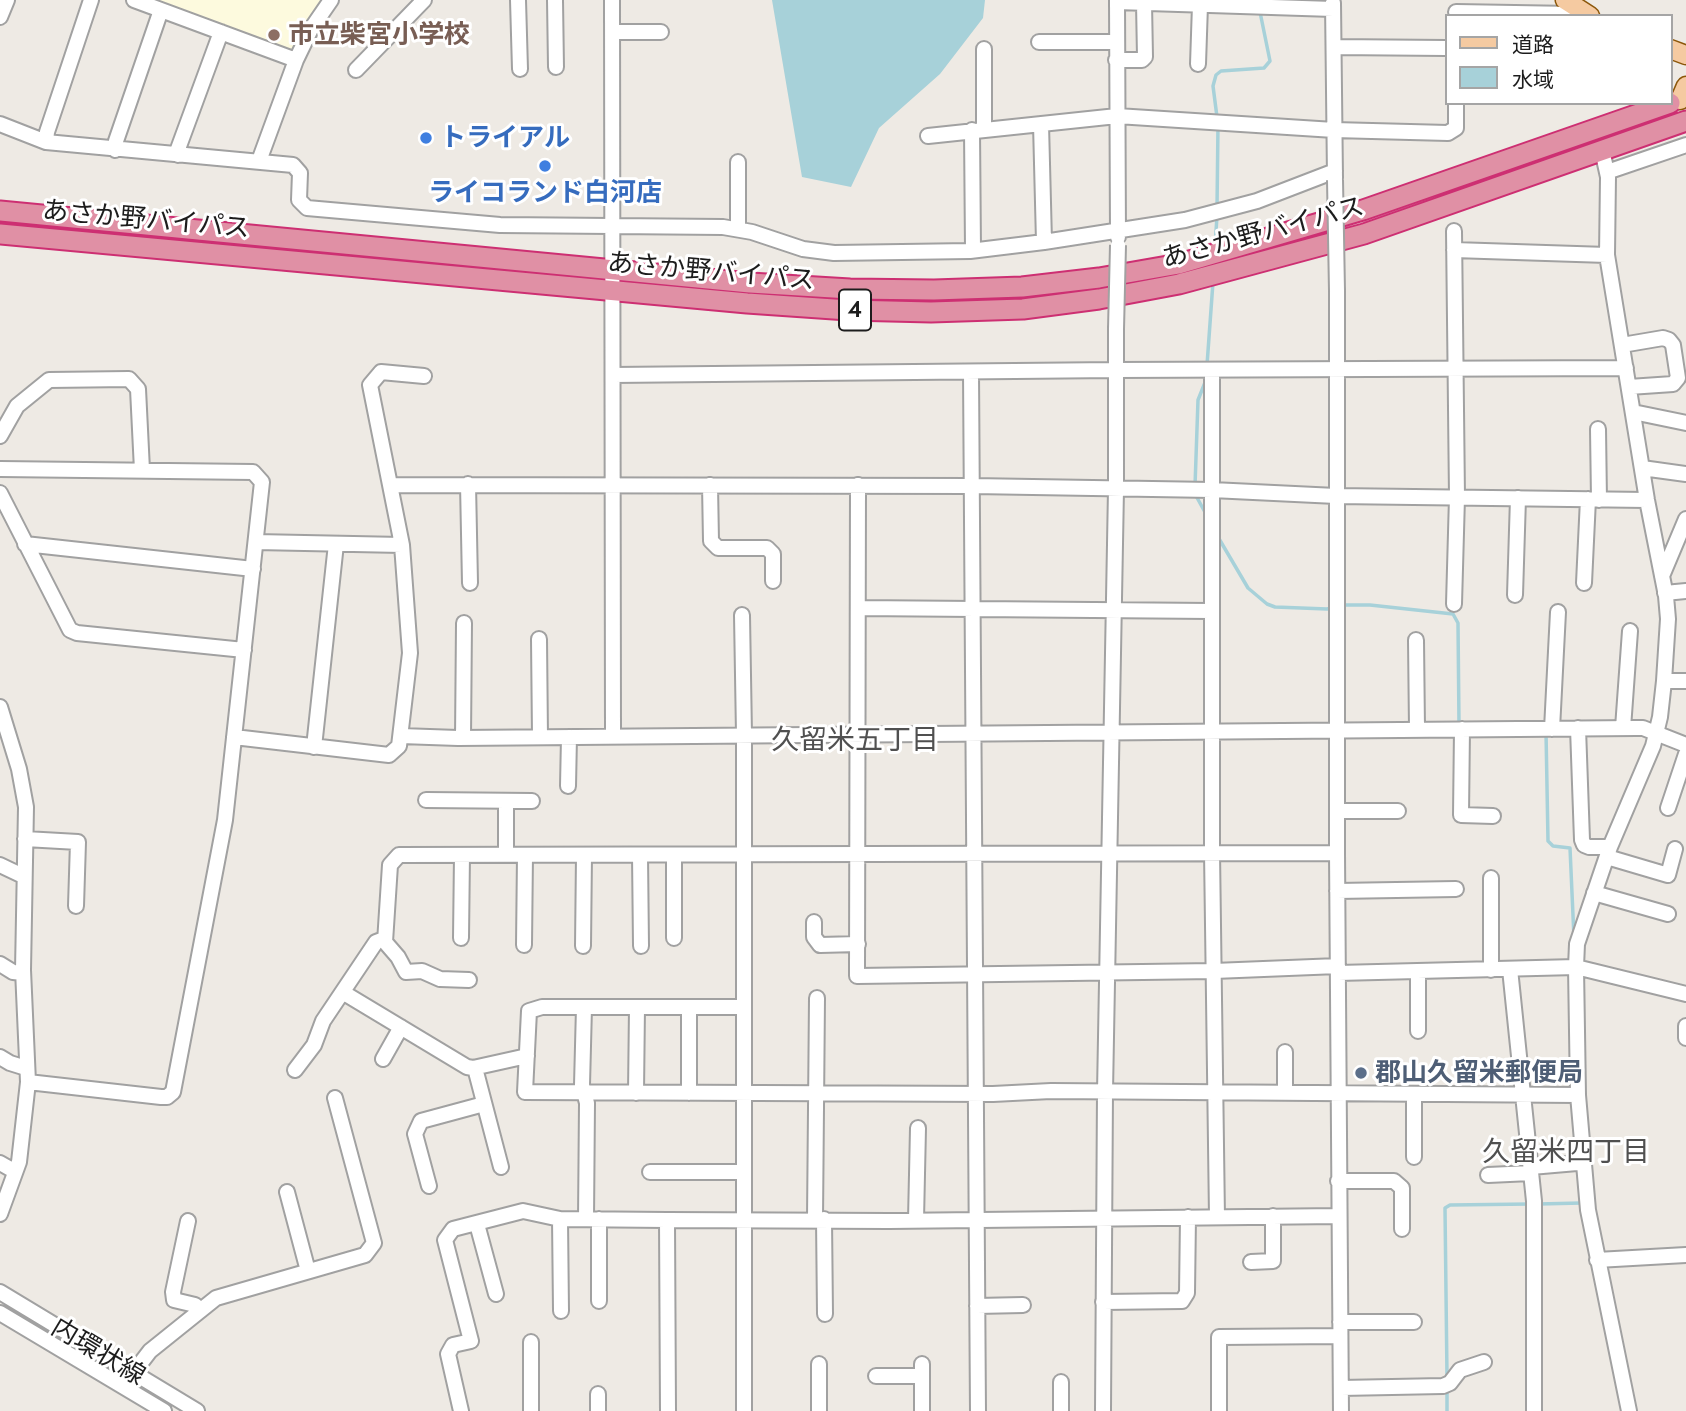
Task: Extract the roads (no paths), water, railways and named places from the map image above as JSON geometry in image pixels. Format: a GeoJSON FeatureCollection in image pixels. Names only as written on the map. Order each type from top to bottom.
{"type":"FeatureCollection","features":[{"type":"Feature","properties":{"kind":"highway","name":"あさか野バイパス"},"geometry":{"type":"LineString","coordinates":[[0,211],[750,283],[850,289],[1022,288],[1179,264],[1363,210],[1659,105]]}},
{"type":"Feature","properties":{"kind":"highway","name":"あさか野バイパス"},"geometry":{"type":"LineString","coordinates":[[0,234],[848,310],[931,312],[1023,309],[1180,284],[1364,234],[1686,121]]}},
{"type":"Feature","properties":{"kind":"main road"},"geometry":{"type":"LineString","coordinates":[[1565,0],[1586,14]]}},
{"type":"Feature","properties":{"kind":"street"},"geometry":{"type":"LineString","coordinates":[[46,142],[91,0]]}},
{"type":"Feature","properties":{"kind":"street"},"geometry":{"type":"LineString","coordinates":[[134,0],[296,60]]}},
{"type":"Feature","properties":{"kind":"street"},"geometry":{"type":"LineString","coordinates":[[258,161],[296,60],[311,29],[331,0]]}},
{"type":"Feature","properties":{"kind":"street"},"geometry":{"type":"LineString","coordinates":[[356,70],[424,0]]}},
{"type":"Feature","properties":{"kind":"street"},"geometry":{"type":"LineString","coordinates":[[518,0],[520,69]]}},
{"type":"Feature","properties":{"kind":"street"},"geometry":{"type":"LineString","coordinates":[[555,0],[556,67]]}},
{"type":"Feature","properties":{"kind":"street"},"geometry":{"type":"LineString","coordinates":[[612,0],[613,735]]}},
{"type":"Feature","properties":{"kind":"street"},"geometry":{"type":"LineString","coordinates":[[1103,1411],[1105,1092],[1116,489],[1117,1],[1333,5],[1337,291],[1338,1181],[1341,1411]]}},
{"type":"Feature","properties":{"kind":"street"},"geometry":{"type":"LineString","coordinates":[[1116,60],[1142,60],[1145,57],[1144,3]]}},
{"type":"Feature","properties":{"kind":"street"},"geometry":{"type":"LineString","coordinates":[[1198,64],[1207,4]]}},
{"type":"Feature","properties":{"kind":"street"},"geometry":{"type":"LineString","coordinates":[[115,150],[161,10]]}},
{"type":"Feature","properties":{"kind":"street"},"geometry":{"type":"LineString","coordinates":[[1456,12],[1586,14]]}},
{"type":"Feature","properties":{"kind":"street"},"geometry":{"type":"LineString","coordinates":[[178,155],[221,32]]}},
{"type":"Feature","properties":{"kind":"street"},"geometry":{"type":"LineString","coordinates":[[613,32],[661,32]]}},
{"type":"Feature","properties":{"kind":"street"},"geometry":{"type":"LineString","coordinates":[[1039,42],[1116,42]]}},
{"type":"Feature","properties":{"kind":"street"},"geometry":{"type":"LineString","coordinates":[[1334,47],[1444,48]]}},
{"type":"Feature","properties":{"kind":"street"},"geometry":{"type":"LineString","coordinates":[[972,250],[984,49]]}},
{"type":"Feature","properties":{"kind":"street"},"geometry":{"type":"LineString","coordinates":[[928,136],[1116,116],[1334,130],[1451,133],[1456,125],[1456,105]]}},
{"type":"Feature","properties":{"kind":"street"},"geometry":{"type":"LineString","coordinates":[[0,124],[46,142],[295,166],[300,173],[299,200],[307,208],[500,225],[723,227],[817,252],[972,250],[1118,238],[1220,212],[1335,175]]}},
{"type":"Feature","properties":{"kind":"street"},"geometry":{"type":"LineString","coordinates":[[1041,124],[1044,242]]}},
{"type":"Feature","properties":{"kind":"street"},"geometry":{"type":"LineString","coordinates":[[1607,172],[1686,145]]}},
{"type":"Feature","properties":{"kind":"street"},"geometry":{"type":"LineString","coordinates":[[1602,150],[1607,172],[1607,255],[1668,619],[1664,681],[1653,746],[1608,852],[1577,944],[1578,1095],[1588,1210],[1629,1411]]}},
{"type":"Feature","properties":{"kind":"street"},"geometry":{"type":"LineString","coordinates":[[738,162],[738,229]]}},
{"type":"Feature","properties":{"kind":"street"},"geometry":{"type":"LineString","coordinates":[[1454,232],[1457,498],[1454,604]]}},
{"type":"Feature","properties":{"kind":"street"},"geometry":{"type":"LineString","coordinates":[[1454,250],[1607,255]]}},
{"type":"Feature","properties":{"kind":"street"},"geometry":{"type":"LineString","coordinates":[[1622,345],[1663,338],[1670,340],[1673,345],[1678,378],[1673,384],[1629,387]]}},
{"type":"Feature","properties":{"kind":"street"},"geometry":{"type":"LineString","coordinates":[[613,375],[1626,368]]}},
{"type":"Feature","properties":{"kind":"street"},"geometry":{"type":"LineString","coordinates":[[1212,370],[1212,852],[1217,1217]]}},
{"type":"Feature","properties":{"kind":"street"},"geometry":{"type":"LineString","coordinates":[[234,737],[391,754],[399,747],[410,653],[402,545],[370,386],[381,372],[424,376]]}},
{"type":"Feature","properties":{"kind":"street"},"geometry":{"type":"LineString","coordinates":[[971,372],[978,1411]]}},
{"type":"Feature","properties":{"kind":"street"},"geometry":{"type":"LineString","coordinates":[[0,436],[17,406],[49,380],[129,379],[138,389],[142,470]]}},
{"type":"Feature","properties":{"kind":"street"},"geometry":{"type":"LineString","coordinates":[[1633,412],[1686,422]]}},
{"type":"Feature","properties":{"kind":"street"},"geometry":{"type":"LineString","coordinates":[[1584,583],[1598,429]]}},
{"type":"Feature","properties":{"kind":"street"},"geometry":{"type":"LineString","coordinates":[[1642,468],[1686,474]]}},
{"type":"Feature","properties":{"kind":"street"},"geometry":{"type":"LineString","coordinates":[[0,469],[253,472],[262,482],[225,820],[173,1092],[167,1097],[161,1097],[27,1075],[0,1057]]}},
{"type":"Feature","properties":{"kind":"street"},"geometry":{"type":"LineString","coordinates":[[468,484],[470,583]]}},
{"type":"Feature","properties":{"kind":"street"},"geometry":{"type":"LineString","coordinates":[[390,485],[973,486],[1212,490],[1336,496],[1647,500]]}},
{"type":"Feature","properties":{"kind":"street"},"geometry":{"type":"LineString","coordinates":[[710,485],[711,541],[718,548],[767,548],[774,554],[772,581]]}},
{"type":"Feature","properties":{"kind":"street"},"geometry":{"type":"LineString","coordinates":[[858,485],[858,976],[1338,970],[1418,972],[1576,967],[1686,994]]}},
{"type":"Feature","properties":{"kind":"street"},"geometry":{"type":"LineString","coordinates":[[0,493],[67,626],[74,632],[244,650]]}},
{"type":"Feature","properties":{"kind":"street"},"geometry":{"type":"LineString","coordinates":[[1515,595],[1518,498]]}},
{"type":"Feature","properties":{"kind":"street"},"geometry":{"type":"LineString","coordinates":[[1662,576],[1686,519]]}},
{"type":"Feature","properties":{"kind":"street"},"geometry":{"type":"LineString","coordinates":[[256,542],[402,545]]}},
{"type":"Feature","properties":{"kind":"street"},"geometry":{"type":"LineString","coordinates":[[26,544],[253,569]]}},
{"type":"Feature","properties":{"kind":"street"},"geometry":{"type":"LineString","coordinates":[[314,747],[336,544]]}},
{"type":"Feature","properties":{"kind":"street"},"geometry":{"type":"LineString","coordinates":[[1665,593],[1686,591]]}},
{"type":"Feature","properties":{"kind":"street"},"geometry":{"type":"LineString","coordinates":[[858,608],[1211,611]]}},
{"type":"Feature","properties":{"kind":"street"},"geometry":{"type":"LineString","coordinates":[[1552,729],[1558,612]]}},
{"type":"Feature","properties":{"kind":"street"},"geometry":{"type":"LineString","coordinates":[[742,615],[744,1411]]}},
{"type":"Feature","properties":{"kind":"street"},"geometry":{"type":"LineString","coordinates":[[463,738],[464,623]]}},
{"type":"Feature","properties":{"kind":"street"},"geometry":{"type":"LineString","coordinates":[[1623,728],[1630,631]]}},
{"type":"Feature","properties":{"kind":"street"},"geometry":{"type":"LineString","coordinates":[[539,639],[540,737]]}},
{"type":"Feature","properties":{"kind":"street"},"geometry":{"type":"LineString","coordinates":[[1416,640],[1417,729]]}},
{"type":"Feature","properties":{"kind":"street"},"geometry":{"type":"LineString","coordinates":[[1664,681],[1686,681]]}},
{"type":"Feature","properties":{"kind":"street"},"geometry":{"type":"LineString","coordinates":[[0,708],[25,793],[23,973],[27,1075],[19,1162],[0,1214]]}},
{"type":"Feature","properties":{"kind":"street"},"geometry":{"type":"LineString","coordinates":[[401,736],[463,738],[1643,728],[1686,745]]}},
{"type":"Feature","properties":{"kind":"street"},"geometry":{"type":"LineString","coordinates":[[1462,729],[1461,815],[1493,816]]}},
{"type":"Feature","properties":{"kind":"street"},"geometry":{"type":"LineString","coordinates":[[1578,729],[1584,845],[1668,874],[1675,849]]}},
{"type":"Feature","properties":{"kind":"street"},"geometry":{"type":"LineString","coordinates":[[568,786],[569,737]]}},
{"type":"Feature","properties":{"kind":"street"},"geometry":{"type":"LineString","coordinates":[[1668,808],[1686,754]]}},
{"type":"Feature","properties":{"kind":"street"},"geometry":{"type":"LineString","coordinates":[[426,800],[532,801]]}},
{"type":"Feature","properties":{"kind":"street"},"geometry":{"type":"LineString","coordinates":[[506,801],[506,855]]}},
{"type":"Feature","properties":{"kind":"street"},"geometry":{"type":"LineString","coordinates":[[1337,811],[1398,811]]}},
{"type":"Feature","properties":{"kind":"street"},"geometry":{"type":"LineString","coordinates":[[25,839],[78,842],[76,906]]}},
{"type":"Feature","properties":{"kind":"street"},"geometry":{"type":"LineString","coordinates":[[468,979],[440,979],[422,971],[406,972],[384,939],[390,865],[399,855],[1337,853]]}},
{"type":"Feature","properties":{"kind":"street"},"geometry":{"type":"LineString","coordinates":[[461,938],[462,855]]}},
{"type":"Feature","properties":{"kind":"street"},"geometry":{"type":"LineString","coordinates":[[524,855],[524,945]]}},
{"type":"Feature","properties":{"kind":"street"},"geometry":{"type":"LineString","coordinates":[[583,946],[584,855]]}},
{"type":"Feature","properties":{"kind":"street"},"geometry":{"type":"LineString","coordinates":[[640,855],[641,946]]}},
{"type":"Feature","properties":{"kind":"street"},"geometry":{"type":"LineString","coordinates":[[674,856],[674,937]]}},
{"type":"Feature","properties":{"kind":"street"},"geometry":{"type":"LineString","coordinates":[[0,865],[23,876]]}},
{"type":"Feature","properties":{"kind":"street"},"geometry":{"type":"LineString","coordinates":[[1491,878],[1492,970]]}},
{"type":"Feature","properties":{"kind":"street"},"geometry":{"type":"LineString","coordinates":[[1337,891],[1456,889]]}},
{"type":"Feature","properties":{"kind":"street"},"geometry":{"type":"LineString","coordinates":[[1594,893],[1668,914]]}},
{"type":"Feature","properties":{"kind":"street"},"geometry":{"type":"LineString","coordinates":[[814,922],[814,937],[821,945],[858,944]]}},
{"type":"Feature","properties":{"kind":"street"},"geometry":{"type":"LineString","coordinates":[[295,1070],[314,1045],[323,1021],[376,942],[384,939]]}},
{"type":"Feature","properties":{"kind":"street"},"geometry":{"type":"LineString","coordinates":[[0,964],[13,972],[23,973]]}},
{"type":"Feature","properties":{"kind":"street"},"geometry":{"type":"LineString","coordinates":[[1510,969],[1534,1201],[1534,1411]]}},
{"type":"Feature","properties":{"kind":"street"},"geometry":{"type":"LineString","coordinates":[[1418,972],[1418,1031]]}},
{"type":"Feature","properties":{"kind":"street"},"geometry":{"type":"LineString","coordinates":[[344,993],[467,1067],[475,1068],[527,1056]]}},
{"type":"Feature","properties":{"kind":"street"},"geometry":{"type":"LineString","coordinates":[[817,998],[819,1219],[825,1314]]}},
{"type":"Feature","properties":{"kind":"street"},"geometry":{"type":"LineString","coordinates":[[744,1007],[542,1007],[529,1012],[525,1092],[1578,1095]]}},
{"type":"Feature","properties":{"kind":"street"},"geometry":{"type":"LineString","coordinates":[[584,1007],[582,1085],[587,1103],[592,1219],[600,1301]]}},
{"type":"Feature","properties":{"kind":"street"},"geometry":{"type":"LineString","coordinates":[[636,1093],[637,1007]]}},
{"type":"Feature","properties":{"kind":"street"},"geometry":{"type":"LineString","coordinates":[[689,1007],[689,1093]]}},
{"type":"Feature","properties":{"kind":"street"},"geometry":{"type":"LineString","coordinates":[[1686,1026],[1686,1038]]}},
{"type":"Feature","properties":{"kind":"street"},"geometry":{"type":"LineString","coordinates":[[383,1059],[401,1027]]}},
{"type":"Feature","properties":{"kind":"street"},"geometry":{"type":"LineString","coordinates":[[1285,1052],[1285,1093]]}},
{"type":"Feature","properties":{"kind":"street"},"geometry":{"type":"LineString","coordinates":[[475,1068],[501,1167]]}},
{"type":"Feature","properties":{"kind":"street"},"geometry":{"type":"LineString","coordinates":[[1414,1094],[1414,1157]]}},
{"type":"Feature","properties":{"kind":"street"},"geometry":{"type":"LineString","coordinates":[[123,1386],[150,1351],[224,1294],[365,1255],[374,1243],[335,1098]]}},
{"type":"Feature","properties":{"kind":"street"},"geometry":{"type":"LineString","coordinates":[[429,1186],[415,1134],[421,1121],[484,1104]]}},
{"type":"Feature","properties":{"kind":"street"},"geometry":{"type":"LineString","coordinates":[[916,1220],[918,1128]]}},
{"type":"Feature","properties":{"kind":"street"},"geometry":{"type":"LineString","coordinates":[[0,1163],[15,1171]]}},
{"type":"Feature","properties":{"kind":"street"},"geometry":{"type":"LineString","coordinates":[[1488,1175],[1577,1163]]}},
{"type":"Feature","properties":{"kind":"street"},"geometry":{"type":"LineString","coordinates":[[650,1172],[744,1172]]}},
{"type":"Feature","properties":{"kind":"street"},"geometry":{"type":"LineString","coordinates":[[1338,1181],[1394,1181],[1402,1188],[1402,1229]]}},
{"type":"Feature","properties":{"kind":"street"},"geometry":{"type":"LineString","coordinates":[[288,1192],[308,1270]]}},
{"type":"Feature","properties":{"kind":"street"},"geometry":{"type":"LineString","coordinates":[[461,1411],[448,1354],[453,1345],[471,1341],[445,1240],[453,1229],[523,1211],[560,1219],[667,1220],[1339,1216]]}},
{"type":"Feature","properties":{"kind":"street"},"geometry":{"type":"LineString","coordinates":[[1251,1262],[1273,1261],[1273,1216]]}},
{"type":"Feature","properties":{"kind":"street"},"geometry":{"type":"LineString","coordinates":[[1104,1302],[1182,1301],[1187,1293],[1188,1217]]}},
{"type":"Feature","properties":{"kind":"street"},"geometry":{"type":"LineString","coordinates":[[560,1219],[561,1311]]}},
{"type":"Feature","properties":{"kind":"street"},"geometry":{"type":"LineString","coordinates":[[667,1220],[668,1411]]}},
{"type":"Feature","properties":{"kind":"street"},"geometry":{"type":"LineString","coordinates":[[188,1221],[173,1292],[174,1300],[195,1304],[200,1310]]}},
{"type":"Feature","properties":{"kind":"street"},"geometry":{"type":"LineString","coordinates":[[477,1224],[496,1294]]}},
{"type":"Feature","properties":{"kind":"street"},"geometry":{"type":"LineString","coordinates":[[1597,1260],[1686,1255]]}},
{"type":"Feature","properties":{"kind":"street","name":"内環状線"},"geometry":{"type":"LineString","coordinates":[[0,1292],[197,1411]]}},
{"type":"Feature","properties":{"kind":"street"},"geometry":{"type":"LineString","coordinates":[[977,1306],[1023,1305]]}},
{"type":"Feature","properties":{"kind":"street","name":"内環状線"},"geometry":{"type":"LineString","coordinates":[[0,1313],[164,1411]]}},
{"type":"Feature","properties":{"kind":"street"},"geometry":{"type":"LineString","coordinates":[[1219,1411],[1219,1337],[1414,1322]]}},
{"type":"Feature","properties":{"kind":"street"},"geometry":{"type":"LineString","coordinates":[[531,1342],[531,1411]]}},
{"type":"Feature","properties":{"kind":"street"},"geometry":{"type":"LineString","coordinates":[[1341,1388],[1443,1386],[1450,1383],[1460,1370],[1484,1362]]}},
{"type":"Feature","properties":{"kind":"street"},"geometry":{"type":"LineString","coordinates":[[819,1364],[819,1411]]}},
{"type":"Feature","properties":{"kind":"street"},"geometry":{"type":"LineString","coordinates":[[876,1376],[922,1370],[922,1411]]}},
{"type":"Feature","properties":{"kind":"street"},"geometry":{"type":"LineString","coordinates":[[1061,1382],[1061,1411]]}},
{"type":"Feature","properties":{"kind":"street"},"geometry":{"type":"LineString","coordinates":[[598,1394],[598,1411]]}},
{"type":"Feature","properties":{"kind":"water"},"geometry":{"type":"Polygon","coordinates":[[[772,0],[985,0],[983,18],[940,74],[879,128],[851,187],[802,177],[772,0]]]}},
{"type":"Feature","properties":{"kind":"waterway"},"geometry":{"type":"LineString","coordinates":[[1217,117],[1213,86],[1216,75],[1221,71],[1264,68],[1270,61],[1260,12]]}},
{"type":"Feature","properties":{"kind":"waterway"},"geometry":{"type":"LineString","coordinates":[[1217,208],[1218,125]]}},
{"type":"Feature","properties":{"kind":"waterway"},"geometry":{"type":"LineString","coordinates":[[1215,247],[1217,216]]}},
{"type":"Feature","properties":{"kind":"waterway"},"geometry":{"type":"LineString","coordinates":[[1207,365],[1213,282]]}},
{"type":"Feature","properties":{"kind":"waterway"},"geometry":{"type":"LineString","coordinates":[[1195,486],[1198,400],[1206,380]]}},
{"type":"Feature","properties":{"kind":"waterway"},"geometry":{"type":"LineString","coordinates":[[1195,494],[1206,514]]}},
{"type":"Feature","properties":{"kind":"waterway"},"geometry":{"type":"LineString","coordinates":[[1218,537],[1248,588],[1267,604],[1275,607],[1335,607]]}},
{"type":"Feature","properties":{"kind":"waterway"},"geometry":{"type":"LineString","coordinates":[[1342,605],[1370,605],[1453,614],[1458,623],[1459,724]]}},
{"type":"Feature","properties":{"kind":"waterway"},"geometry":{"type":"LineString","coordinates":[[1546,732],[1548,841],[1553,846],[1570,848],[1574,938]]}},
{"type":"Feature","properties":{"kind":"waterway"},"geometry":{"type":"LineString","coordinates":[[1538,1204],[1582,1203]]}},
{"type":"Feature","properties":{"kind":"waterway"},"geometry":{"type":"LineString","coordinates":[[1447,1377],[1445,1208],[1450,1205],[1530,1204]]}},
{"type":"Feature","properties":{"kind":"waterway"},"geometry":{"type":"LineString","coordinates":[[1447,1389],[1447,1411]]}},
{"type":"Feature","properties":{"kind":"place","name":"市立柴宮小学校"},"geometry":{"type":"Point","coordinates":[274,35]}},
{"type":"Feature","properties":{"kind":"place","name":"トライアル"},"geometry":{"type":"Point","coordinates":[426,138]}},
{"type":"Feature","properties":{"kind":"place","name":"ライコランド白河店"},"geometry":{"type":"Point","coordinates":[545,166]}},
{"type":"Feature","properties":{"kind":"place","name":"郡山久留米郵便局"},"geometry":{"type":"Point","coordinates":[1361,1073]}},
{"type":"Feature","properties":{"kind":"district","name":"久留米五丁目"},"geometry":{"type":"Point","coordinates":[855,741]}},
{"type":"Feature","properties":{"kind":"district","name":"久留米四丁目"},"geometry":{"type":"Point","coordinates":[1566,1153]}}]}
